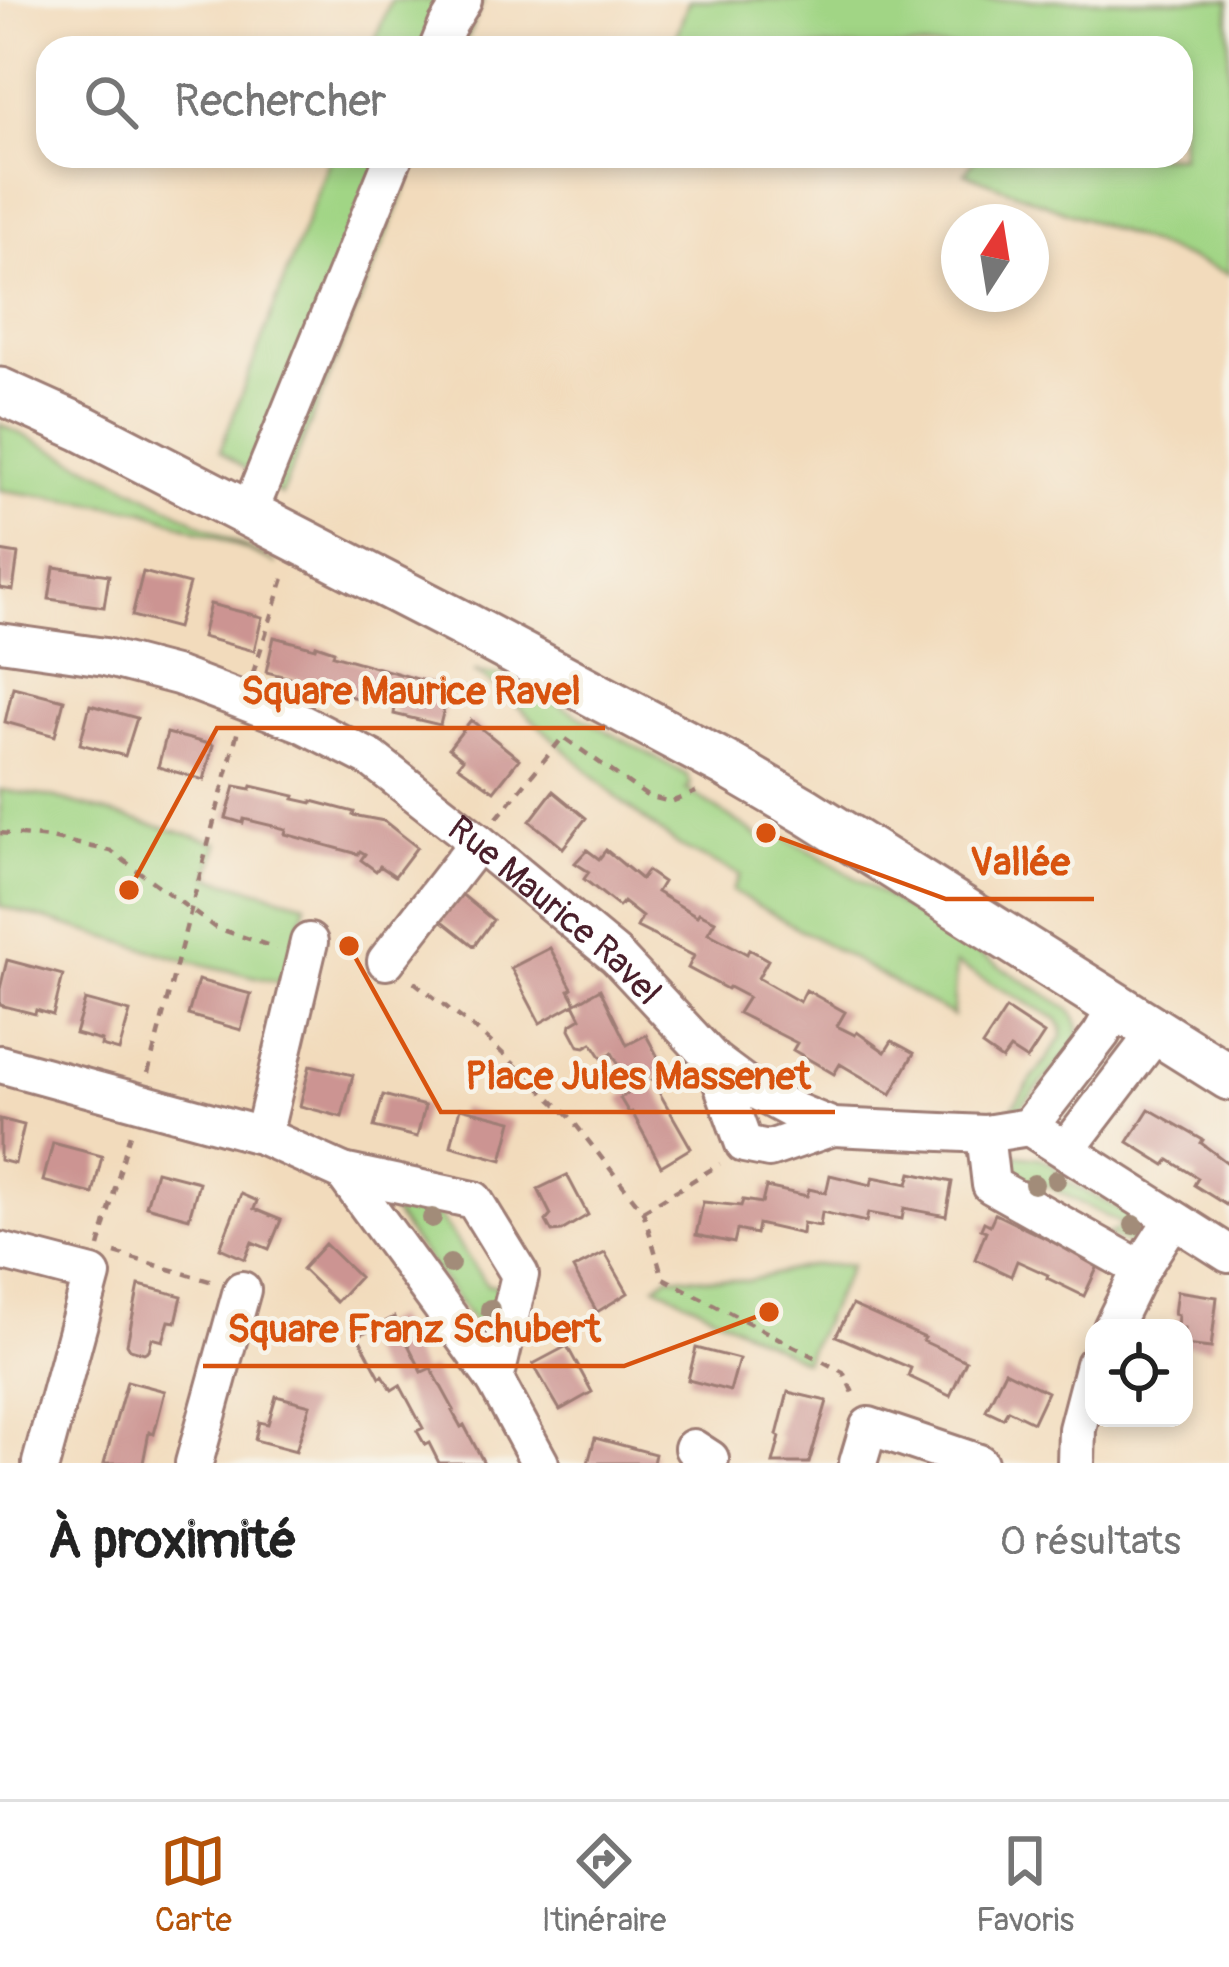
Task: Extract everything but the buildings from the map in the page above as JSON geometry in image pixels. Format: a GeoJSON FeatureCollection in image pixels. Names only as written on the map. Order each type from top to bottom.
{"type":"FeatureCollection","features":[{"type":"Feature","properties":{"kind":"main road"},"geometry":{"type":"LineString","coordinates":[[0,391],[82,428],[727,765],[1229,1077]]}},
{"type":"Feature","properties":{"kind":"street"},"geometry":{"type":"LineString","coordinates":[[443,36],[463,0]]}},
{"type":"Feature","properties":{"kind":"street"},"geometry":{"type":"LineString","coordinates":[[248,515],[389,168]]}},
{"type":"Feature","properties":{"kind":"street","name":"Rue Maurice Ravel"},"geometry":{"type":"LineString","coordinates":[[0,643],[105,657],[178,676],[302,723],[372,759],[616,956],[714,1061],[749,1087],[833,1127],[985,1135],[1029,1127]]}},
{"type":"Feature","properties":{"kind":"street"},"geometry":{"type":"LineString","coordinates":[[386,962],[478,842]]}},
{"type":"Feature","properties":{"kind":"street"},"geometry":{"type":"LineString","coordinates":[[263,1136],[308,949]]}},
{"type":"Feature","properties":{"kind":"street"},"geometry":{"type":"LineString","coordinates":[[1118,1006],[1029,1127],[1229,1254]]}},
{"type":"Feature","properties":{"kind":"street"},"geometry":{"type":"LineString","coordinates":[[1067,1149],[1157,1031]]}},
{"type":"Feature","properties":{"kind":"street"},"geometry":{"type":"LineString","coordinates":[[714,1061],[744,1144],[769,1149],[833,1127]]}},
{"type":"Feature","properties":{"kind":"street"},"geometry":{"type":"LineString","coordinates":[[0,1064],[263,1136],[343,1172],[474,1200],[520,1275],[495,1380]]}},
{"type":"Feature","properties":{"kind":"street"},"geometry":{"type":"LineString","coordinates":[[985,1135],[991,1185],[1142,1269]]}},
{"type":"Feature","properties":{"kind":"street"},"geometry":{"type":"LineString","coordinates":[[343,1172],[495,1380],[540,1463]]}},
{"type":"Feature","properties":{"kind":"street"},"geometry":{"type":"LineString","coordinates":[[1117,1319],[1173,1219]]}},
{"type":"Feature","properties":{"kind":"street"},"geometry":{"type":"LineString","coordinates":[[0,1250],[95,1262],[41,1463]]}},
{"type":"Feature","properties":{"kind":"street"},"geometry":{"type":"LineString","coordinates":[[194,1463],[242,1290]]}},
{"type":"Feature","properties":{"kind":"street"},"geometry":{"type":"LineString","coordinates":[[1076,1463],[1077,1430],[1085,1399]]}},
{"type":"Feature","properties":{"kind":"street"},"geometry":{"type":"LineString","coordinates":[[858,1463],[868,1426],[979,1463]]}},
{"type":"Feature","properties":{"kind":"path"},"geometry":{"type":"LineString","coordinates":[[242,1290],[95,1262],[193,910],[244,701],[286,574]]}},
{"type":"Feature","properties":{"kind":"path"},"geometry":{"type":"LineString","coordinates":[[478,842],[562,737],[647,796],[671,802],[705,788]]}},
{"type":"Feature","properties":{"kind":"path"},"geometry":{"type":"LineString","coordinates":[[0,833],[112,851],[214,927],[308,949]]}},
{"type":"Feature","properties":{"kind":"path"},"geometry":{"type":"LineString","coordinates":[[386,962],[483,1035],[569,1116],[643,1211],[663,1279],[844,1372],[868,1426]]}},
{"type":"Feature","properties":{"kind":"path"},"geometry":{"type":"LineString","coordinates":[[643,1211],[714,1169],[744,1144]]}},
{"type":"Feature","properties":{"kind":"green space"},"geometry":{"type":"Polygon","coordinates":[[[391,0],[483,0],[468,36],[377,36],[391,0]]]}},
{"type":"Feature","properties":{"kind":"green space"},"geometry":{"type":"Polygon","coordinates":[[[689,0],[1229,0],[1229,274],[965,173],[969,168],[1193,168],[1193,36],[676,36],[689,0]]]}},
{"type":"Feature","properties":{"kind":"green space"},"geometry":{"type":"Polygon","coordinates":[[[326,168],[414,168],[281,495],[220,451],[326,168]]]}},
{"type":"Feature","properties":{"kind":"green space"},"geometry":{"type":"Polygon","coordinates":[[[0,424],[277,564],[145,511],[0,490],[0,424]]]}},
{"type":"Feature","properties":{"kind":"green space"},"geometry":{"type":"Polygon","coordinates":[[[474,672],[509,677],[687,775],[691,785],[686,789],[766,841],[779,835],[818,855],[1068,1008],[1078,1024],[1078,1042],[1014,1115],[1007,1115],[1062,1037],[1057,1019],[956,964],[953,1016],[732,891],[740,875],[679,846],[474,672]]]}},
{"type":"Feature","properties":{"kind":"green space"},"geometry":{"type":"Polygon","coordinates":[[[0,790],[52,797],[219,843],[209,877],[306,903],[286,984],[0,906],[0,790]]]}},
{"type":"Feature","properties":{"kind":"green space"},"geometry":{"type":"Polygon","coordinates":[[[1017,1155],[1041,1158],[1057,1167],[1055,1175],[1124,1212],[1129,1204],[1150,1225],[1136,1247],[1106,1235],[1125,1226],[1044,1184],[1025,1194],[1011,1187],[1004,1167],[1017,1155]]]}},
{"type":"Feature","properties":{"kind":"green space"},"geometry":{"type":"Polygon","coordinates":[[[392,1200],[429,1202],[487,1285],[506,1286],[499,1331],[483,1335],[391,1210],[392,1200]]]}},
{"type":"Feature","properties":{"kind":"green space"},"geometry":{"type":"Polygon","coordinates":[[[811,1265],[851,1265],[804,1361],[656,1285],[668,1276],[747,1281],[811,1265]]]}},
{"type":"Feature","properties":{"kind":"place","name":"Vallée"},"geometry":{"type":"Point","coordinates":[766,833]}},
{"type":"Feature","properties":{"kind":"place","name":"Square Maurice Ravel"},"geometry":{"type":"Point","coordinates":[129,890]}},
{"type":"Feature","properties":{"kind":"place","name":"Place Jules Massenet"},"geometry":{"type":"Point","coordinates":[349,946]}},
{"type":"Feature","properties":{"kind":"place","name":"Square Franz Schubert"},"geometry":{"type":"Point","coordinates":[769,1312]}}]}
